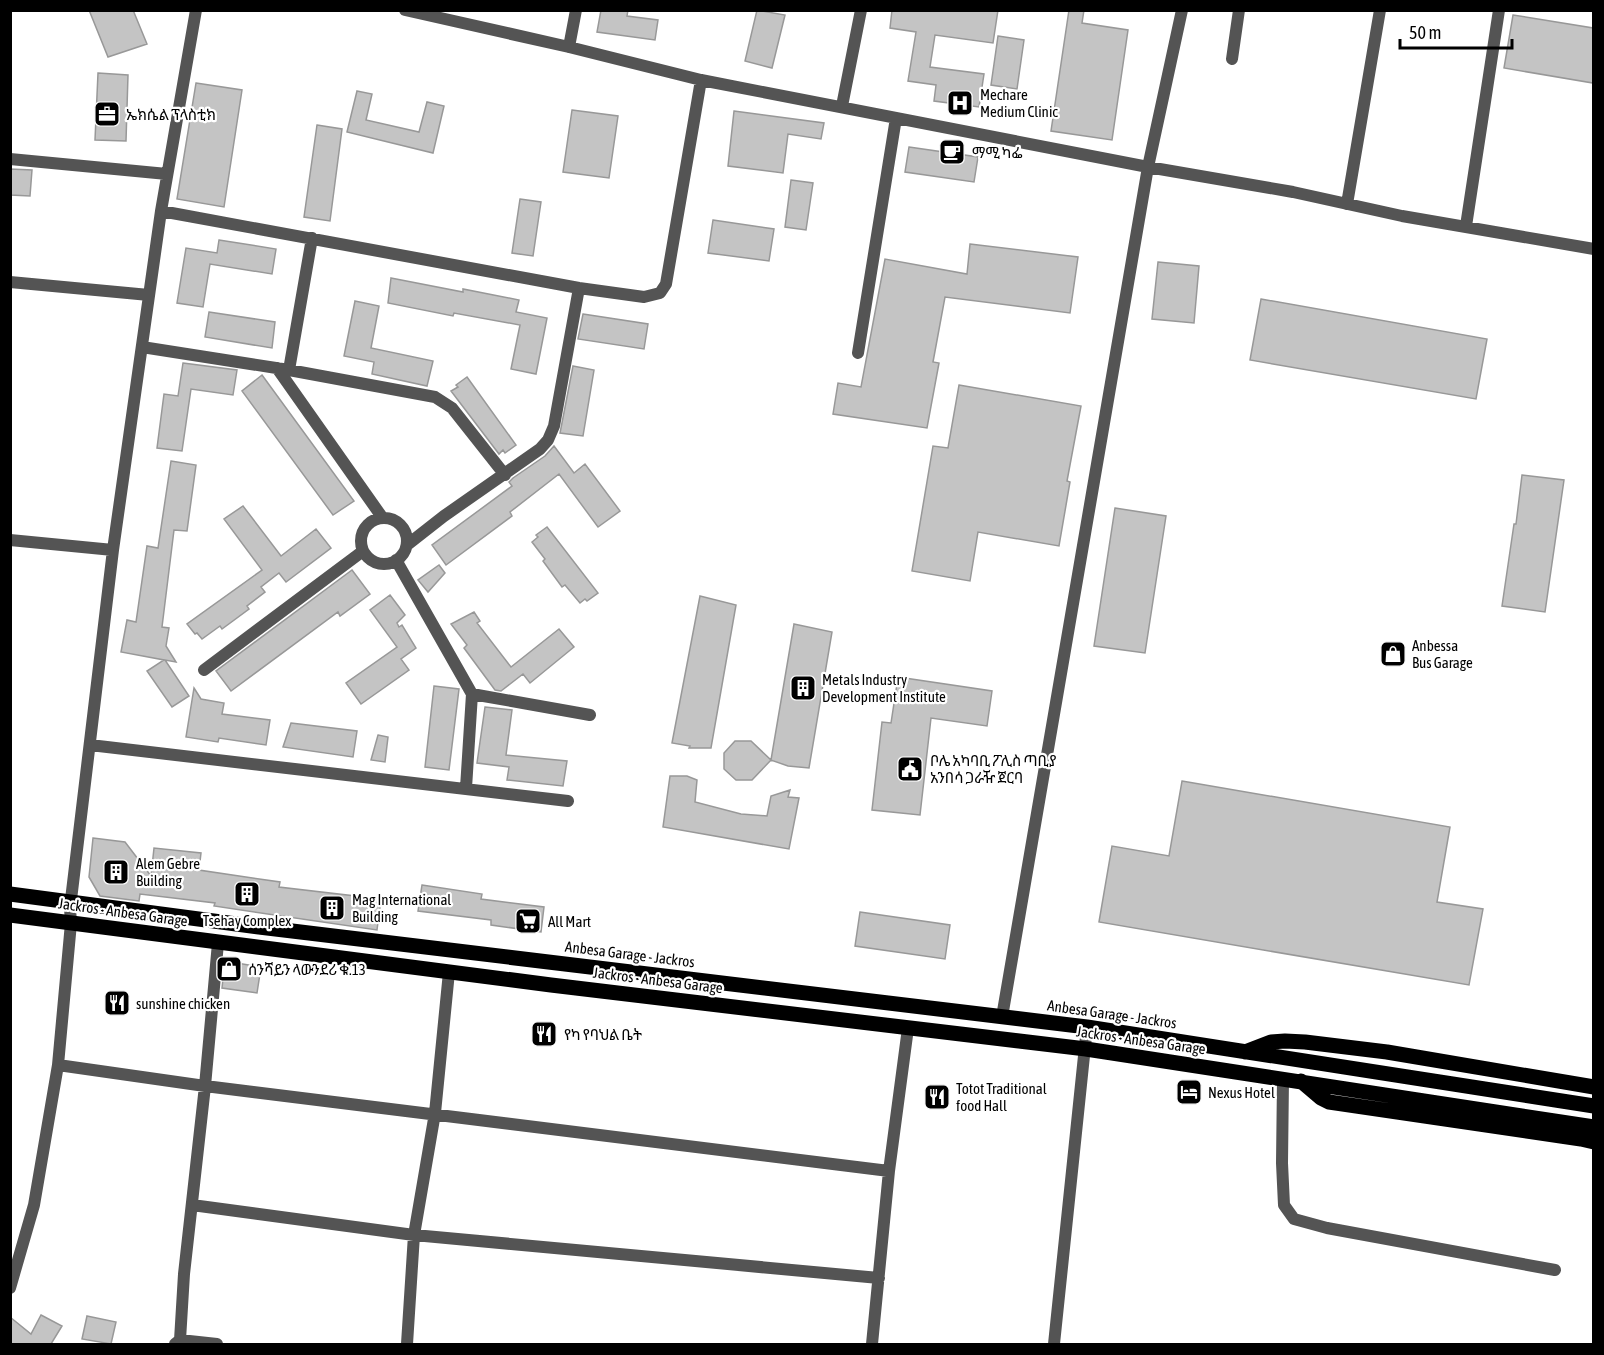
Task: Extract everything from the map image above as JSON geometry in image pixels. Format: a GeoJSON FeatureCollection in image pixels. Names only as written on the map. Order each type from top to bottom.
{"type":"FeatureCollection","features":[{"type":"Feature","properties":{"kind":"main road","name":"Anbesa Garage - Jackros"},"geometry":{"type":"LineString","coordinates":[[10,894],[182,918],[1087,1027],[1593,1106]]}},
{"type":"Feature","properties":{"kind":"main road","name":"Jackros - Anbesa Garage"},"geometry":{"type":"LineString","coordinates":[[10,915],[449,972],[1084,1049],[1593,1127]]}},
{"type":"Feature","properties":{"kind":"main road"},"geometry":{"type":"LineString","coordinates":[[688,1001],[690,979]]}},
{"type":"Feature","properties":{"kind":"main road"},"geometry":{"type":"LineString","coordinates":[[1244,1053],[1271,1042],[1305,1042],[1388,1052],[1593,1087]]}},
{"type":"Feature","properties":{"kind":"main road"},"geometry":{"type":"LineString","coordinates":[[1301,1081],[1329,1102],[1581,1138],[1593,1142]]}},
{"type":"Feature","properties":{"kind":"street"},"geometry":{"type":"LineString","coordinates":[[10,1288],[34,1205],[58,1065],[71,902],[113,550],[161,211],[196,10]]}},
{"type":"Feature","properties":{"kind":"street"},"geometry":{"type":"LineString","coordinates":[[405,10],[701,80],[1148,167],[1593,249]]}},
{"type":"Feature","properties":{"kind":"street"},"geometry":{"type":"LineString","coordinates":[[569,47],[576,10]]}},
{"type":"Feature","properties":{"kind":"street"},"geometry":{"type":"LineString","coordinates":[[842,106],[861,10]]}},
{"type":"Feature","properties":{"kind":"street"},"geometry":{"type":"LineString","coordinates":[[1002,1017],[1148,167],[1182,10]]}},
{"type":"Feature","properties":{"kind":"street"},"geometry":{"type":"LineString","coordinates":[[1232,59],[1239,10]]}},
{"type":"Feature","properties":{"kind":"street"},"geometry":{"type":"LineString","coordinates":[[1347,204],[1380,10]]}},
{"type":"Feature","properties":{"kind":"street"},"geometry":{"type":"LineString","coordinates":[[1466,226],[1498,11]]}},
{"type":"Feature","properties":{"kind":"street"},"geometry":{"type":"LineString","coordinates":[[161,211],[579,288],[644,297],[660,293],[666,284],[701,80]]}},
{"type":"Feature","properties":{"kind":"street"},"geometry":{"type":"LineString","coordinates":[[858,353],[896,118]]}},
{"type":"Feature","properties":{"kind":"street"},"geometry":{"type":"LineString","coordinates":[[10,159],[167,174]]}},
{"type":"Feature","properties":{"kind":"street"},"geometry":{"type":"LineString","coordinates":[[312,238],[283,369],[382,517]]}},
{"type":"Feature","properties":{"kind":"street"},"geometry":{"type":"LineString","coordinates":[[10,282],[149,295]]}},
{"type":"Feature","properties":{"kind":"street"},"geometry":{"type":"LineString","coordinates":[[407,546],[407,537],[399,523],[382,517],[366,526],[360,542],[369,559],[377,563],[387,564],[396,560],[407,546],[444,516],[505,475],[540,449],[548,440],[554,426],[579,288]]}},
{"type":"Feature","properties":{"kind":"street"},"geometry":{"type":"LineString","coordinates":[[142,347],[283,369],[435,397],[453,408],[505,475]]}},
{"type":"Feature","properties":{"kind":"street"},"geometry":{"type":"LineString","coordinates":[[10,540],[113,550]]}},
{"type":"Feature","properties":{"kind":"street"},"geometry":{"type":"LineString","coordinates":[[204,670],[363,551]]}},
{"type":"Feature","properties":{"kind":"street"},"geometry":{"type":"LineString","coordinates":[[396,560],[472,694],[466,788]]}},
{"type":"Feature","properties":{"kind":"street"},"geometry":{"type":"LineString","coordinates":[[472,694],[590,715]]}},
{"type":"Feature","properties":{"kind":"street"},"geometry":{"type":"LineString","coordinates":[[90,745],[568,801]]}},
{"type":"Feature","properties":{"kind":"street"},"geometry":{"type":"LineString","coordinates":[[217,1344],[177,1342],[218,943]]}},
{"type":"Feature","properties":{"kind":"street"},"geometry":{"type":"LineString","coordinates":[[407,1344],[414,1235],[435,1113],[449,972]]}},
{"type":"Feature","properties":{"kind":"street"},"geometry":{"type":"LineString","coordinates":[[1054,1344],[1087,1027]]}},
{"type":"Feature","properties":{"kind":"street"},"geometry":{"type":"LineString","coordinates":[[872,1344],[908,1028]]}},
{"type":"Feature","properties":{"kind":"street"},"geometry":{"type":"LineString","coordinates":[[58,1065],[205,1086],[890,1171]]}},
{"type":"Feature","properties":{"kind":"street"},"geometry":{"type":"LineString","coordinates":[[1283,1079],[1284,1205],[1294,1219],[1327,1228],[1555,1270]]}},
{"type":"Feature","properties":{"kind":"street"},"geometry":{"type":"LineString","coordinates":[[192,1205],[414,1235],[879,1278]]}},
{"type":"Feature","properties":{"kind":"building"},"geometry":{"type":"Polygon","coordinates":[[[89,10],[133,10],[147,44],[108,57],[89,10]]]}},
{"type":"Feature","properties":{"kind":"building"},"geometry":{"type":"Polygon","coordinates":[[[601,10],[628,10],[627,16],[658,20],[655,40],[597,32],[601,10]]]}},
{"type":"Feature","properties":{"kind":"building"},"geometry":{"type":"Polygon","coordinates":[[[757,10],[785,15],[772,68],[745,61],[757,10]]]}},
{"type":"Feature","properties":{"kind":"building"},"geometry":{"type":"Polygon","coordinates":[[[892,10],[998,10],[993,43],[935,35],[930,67],[984,74],[979,107],[934,101],[936,85],[908,81],[916,32],[890,28],[892,10]]]}},
{"type":"Feature","properties":{"kind":"building"},"geometry":{"type":"Polygon","coordinates":[[[1069,10],[1084,10],[1082,23],[1128,30],[1112,140],[1051,131],[1069,10]]]}},
{"type":"Feature","properties":{"kind":"building"},"geometry":{"type":"Polygon","coordinates":[[[1513,15],[1593,28],[1593,83],[1504,68],[1513,15]]]}},
{"type":"Feature","properties":{"kind":"building"},"geometry":{"type":"Polygon","coordinates":[[[998,36],[1024,40],[1017,89],[991,85],[998,36]]]}},
{"type":"Feature","properties":{"kind":"building"},"geometry":{"type":"Polygon","coordinates":[[[98,73],[128,75],[126,141],[95,140],[98,73]]]}},
{"type":"Feature","properties":{"kind":"building"},"geometry":{"type":"Polygon","coordinates":[[[196,83],[242,90],[224,207],[177,199],[196,83]]]}},
{"type":"Feature","properties":{"kind":"building"},"geometry":{"type":"Polygon","coordinates":[[[357,91],[372,94],[366,120],[419,132],[427,102],[444,106],[433,153],[347,132],[357,91]]]}},
{"type":"Feature","properties":{"kind":"building"},"geometry":{"type":"Polygon","coordinates":[[[572,110],[618,116],[609,178],[563,172],[572,110]]]}},
{"type":"Feature","properties":{"kind":"building"},"geometry":{"type":"Polygon","coordinates":[[[734,111],[824,123],[821,139],[788,134],[783,173],[728,166],[734,111]]]}},
{"type":"Feature","properties":{"kind":"building"},"geometry":{"type":"Polygon","coordinates":[[[317,125],[342,129],[330,221],[304,217],[317,125]]]}},
{"type":"Feature","properties":{"kind":"building"},"geometry":{"type":"Polygon","coordinates":[[[909,147],[978,157],[974,182],[905,172],[909,147]]]}},
{"type":"Feature","properties":{"kind":"building"},"geometry":{"type":"Polygon","coordinates":[[[10,169],[32,170],[30,196],[10,195],[10,169]]]}},
{"type":"Feature","properties":{"kind":"building"},"geometry":{"type":"Polygon","coordinates":[[[791,180],[813,183],[806,230],[785,227],[791,180]]]}},
{"type":"Feature","properties":{"kind":"building"},"geometry":{"type":"Polygon","coordinates":[[[520,199],[541,202],[533,256],[512,253],[520,199]]]}},
{"type":"Feature","properties":{"kind":"building"},"geometry":{"type":"Polygon","coordinates":[[[713,220],[774,229],[769,261],[708,253],[713,220]]]}},
{"type":"Feature","properties":{"kind":"building"},"geometry":{"type":"Polygon","coordinates":[[[219,240],[276,249],[272,274],[210,264],[203,307],[177,303],[186,248],[217,253],[219,240]]]}},
{"type":"Feature","properties":{"kind":"building"},"geometry":{"type":"Polygon","coordinates":[[[970,244],[1078,257],[1070,313],[945,297],[933,362],[939,363],[927,428],[833,414],[838,383],[861,387],[885,259],[967,274],[970,244]]]}},
{"type":"Feature","properties":{"kind":"building"},"geometry":{"type":"Polygon","coordinates":[[[1158,262],[1199,266],[1194,323],[1152,319],[1158,262]]]}},
{"type":"Feature","properties":{"kind":"building"},"geometry":{"type":"Polygon","coordinates":[[[391,278],[519,300],[516,312],[547,318],[536,374],[511,369],[520,325],[454,313],[453,316],[388,303],[391,278]]]}},
{"type":"Feature","properties":{"kind":"building"},"geometry":{"type":"Polygon","coordinates":[[[1261,299],[1487,339],[1476,399],[1250,360],[1261,299]]]}},
{"type":"Feature","properties":{"kind":"building"},"geometry":{"type":"Polygon","coordinates":[[[355,301],[379,306],[371,348],[433,361],[427,386],[372,374],[374,362],[344,356],[355,301]]]}},
{"type":"Feature","properties":{"kind":"building"},"geometry":{"type":"Polygon","coordinates":[[[209,312],[275,322],[272,348],[205,337],[209,312]]]}},
{"type":"Feature","properties":{"kind":"building"},"geometry":{"type":"Polygon","coordinates":[[[583,314],[648,324],[644,349],[578,339],[583,314]]]}},
{"type":"Feature","properties":{"kind":"building"},"geometry":{"type":"Polygon","coordinates":[[[183,363],[237,370],[233,395],[191,389],[182,451],[157,448],[164,394],[178,396],[183,363]]]}},
{"type":"Feature","properties":{"kind":"building"},"geometry":{"type":"Polygon","coordinates":[[[573,366],[594,370],[583,436],[560,433],[573,366]]]}},
{"type":"Feature","properties":{"kind":"building"},"geometry":{"type":"Polygon","coordinates":[[[262,375],[354,501],[333,515],[242,391],[262,375]]]}},
{"type":"Feature","properties":{"kind":"building"},"geometry":{"type":"Polygon","coordinates":[[[467,377],[516,445],[505,453],[503,450],[499,454],[451,391],[467,377]]]}},
{"type":"Feature","properties":{"kind":"building"},"geometry":{"type":"Polygon","coordinates":[[[959,385],[1081,406],[1067,481],[1070,482],[1059,546],[978,532],[970,581],[912,571],[933,446],[948,448],[959,385]]]}},
{"type":"Feature","properties":{"kind":"building"},"geometry":{"type":"Polygon","coordinates":[[[554,446],[574,473],[585,464],[620,511],[598,527],[559,474],[510,512],[512,516],[446,565],[432,545],[512,486],[509,482],[513,478],[545,456],[554,446]]]}},
{"type":"Feature","properties":{"kind":"building"},"geometry":{"type":"Polygon","coordinates":[[[171,461],[196,465],[187,531],[174,530],[162,627],[169,628],[166,646],[176,662],[165,660],[189,696],[172,707],[147,671],[164,660],[121,652],[127,620],[136,622],[147,546],[158,548],[171,461]]]}},
{"type":"Feature","properties":{"kind":"building"},"geometry":{"type":"Polygon","coordinates":[[[1522,475],[1564,480],[1545,612],[1502,606],[1522,475]]]}},
{"type":"Feature","properties":{"kind":"building"},"geometry":{"type":"Polygon","coordinates":[[[243,506],[281,556],[316,529],[331,548],[286,582],[279,573],[261,587],[265,592],[247,606],[249,609],[222,629],[220,626],[202,639],[187,624],[262,570],[224,519],[243,506]]]}},
{"type":"Feature","properties":{"kind":"building"},"geometry":{"type":"Polygon","coordinates":[[[1115,508],[1166,516],[1145,653],[1094,646],[1115,508]]]}},
{"type":"Feature","properties":{"kind":"building"},"geometry":{"type":"Polygon","coordinates":[[[547,527],[598,593],[587,601],[585,599],[580,603],[565,585],[562,587],[532,542],[538,537],[536,535],[547,527]]]}},
{"type":"Feature","properties":{"kind":"building"},"geometry":{"type":"Polygon","coordinates":[[[439,565],[445,573],[428,592],[418,580],[439,565]]]}},
{"type":"Feature","properties":{"kind":"building"},"geometry":{"type":"Polygon","coordinates":[[[352,570],[370,594],[340,616],[338,612],[231,691],[216,671],[352,570]]]}},
{"type":"Feature","properties":{"kind":"building"},"geometry":{"type":"Polygon","coordinates":[[[390,595],[405,615],[397,623],[399,627],[402,625],[416,648],[401,659],[409,670],[361,704],[346,683],[397,647],[370,610],[390,595]]]}},
{"type":"Feature","properties":{"kind":"building"},"geometry":{"type":"Polygon","coordinates":[[[700,596],[736,605],[711,748],[689,748],[690,746],[672,743],[700,596]]]}},
{"type":"Feature","properties":{"kind":"building"},"geometry":{"type":"Polygon","coordinates":[[[474,612],[480,621],[477,623],[511,667],[559,629],[574,647],[530,683],[523,674],[501,691],[495,690],[464,648],[467,645],[451,624],[474,612]]]}},
{"type":"Feature","properties":{"kind":"building"},"geometry":{"type":"Polygon","coordinates":[[[794,624],[832,632],[809,768],[788,766],[771,760],[794,624]]]}},
{"type":"Feature","properties":{"kind":"building"},"geometry":{"type":"Polygon","coordinates":[[[898,677],[992,691],[987,726],[931,718],[920,815],[872,810],[882,722],[891,723],[898,677]]]}},
{"type":"Feature","properties":{"kind":"building"},"geometry":{"type":"Polygon","coordinates":[[[434,686],[459,689],[449,770],[425,767],[434,686]]]}},
{"type":"Feature","properties":{"kind":"building"},"geometry":{"type":"Polygon","coordinates":[[[194,688],[201,699],[224,703],[222,714],[270,720],[266,745],[219,738],[218,742],[186,737],[194,688]]]}},
{"type":"Feature","properties":{"kind":"building"},"geometry":{"type":"Polygon","coordinates":[[[485,707],[512,710],[506,755],[567,761],[563,786],[507,780],[509,767],[477,763],[485,707]]]}},
{"type":"Feature","properties":{"kind":"building"},"geometry":{"type":"Polygon","coordinates":[[[291,723],[357,731],[353,757],[283,747],[291,723]]]}},
{"type":"Feature","properties":{"kind":"building"},"geometry":{"type":"Polygon","coordinates":[[[378,735],[388,737],[385,762],[371,760],[378,735]]]}},
{"type":"Feature","properties":{"kind":"building"},"geometry":{"type":"Polygon","coordinates":[[[735,741],[751,741],[771,760],[752,780],[736,780],[724,769],[724,753],[735,741]]]}},
{"type":"Feature","properties":{"kind":"building"},"geometry":{"type":"Polygon","coordinates":[[[670,776],[687,776],[697,780],[695,802],[741,814],[767,816],[771,796],[790,790],[788,797],[799,798],[789,849],[663,827],[670,776]]]}},
{"type":"Feature","properties":{"kind":"building"},"geometry":{"type":"Polygon","coordinates":[[[1182,781],[1450,827],[1437,902],[1483,909],[1469,985],[1099,922],[1112,846],[1169,856],[1182,781]]]}},
{"type":"Feature","properties":{"kind":"building"},"geometry":{"type":"Polygon","coordinates":[[[93,838],[125,842],[151,876],[154,848],[201,853],[199,870],[280,882],[279,887],[381,899],[377,930],[214,906],[215,903],[140,894],[139,901],[100,896],[89,877],[93,838]]]}},
{"type":"Feature","properties":{"kind":"building"},"geometry":{"type":"Polygon","coordinates":[[[422,885],[482,894],[481,899],[544,907],[541,932],[491,925],[491,920],[418,911],[422,885]]]}},
{"type":"Feature","properties":{"kind":"building"},"geometry":{"type":"Polygon","coordinates":[[[860,912],[950,925],[945,959],[855,946],[860,912]]]}},
{"type":"Feature","properties":{"kind":"building"},"geometry":{"type":"Polygon","coordinates":[[[225,961],[261,967],[257,993],[222,988],[225,961]]]}},
{"type":"Feature","properties":{"kind":"building"},"geometry":{"type":"Polygon","coordinates":[[[41,1315],[62,1326],[51,1344],[10,1344],[10,1317],[31,1334],[41,1315]]]}},
{"type":"Feature","properties":{"kind":"building"},"geometry":{"type":"Polygon","coordinates":[[[87,1316],[116,1322],[111,1344],[82,1339],[87,1316]]]}},
{"type":"Feature","properties":{"kind":"place","name":"Mechare Medium Clinic"},"geometry":{"type":"Point","coordinates":[960,103]}},
{"type":"Feature","properties":{"kind":"place","name":"ኤክሴል ፕላስቲክ"},"geometry":{"type":"Point","coordinates":[107,114]}},
{"type":"Feature","properties":{"kind":"place","name":"ማሚ ካፌ"},"geometry":{"type":"Point","coordinates":[952,152]}},
{"type":"Feature","properties":{"kind":"place","name":"Anbessa Bus Garage"},"geometry":{"type":"Point","coordinates":[1393,654]}},
{"type":"Feature","properties":{"kind":"place","name":"Metals Industry Development Institute"},"geometry":{"type":"Point","coordinates":[803,688]}},
{"type":"Feature","properties":{"kind":"place","name":"ቦሌ አካባቢ ፖሊስ ጣቢያ አንበሳ ጋራዥ ጀርባ"},"geometry":{"type":"Point","coordinates":[910,769]}},
{"type":"Feature","properties":{"kind":"place","name":"Alem Gebre Building"},"geometry":{"type":"Point","coordinates":[116,872]}},
{"type":"Feature","properties":{"kind":"place","name":"Tsehay Complex"},"geometry":{"type":"Point","coordinates":[247,894]}},
{"type":"Feature","properties":{"kind":"place","name":"Mag International Building"},"geometry":{"type":"Point","coordinates":[332,908]}},
{"type":"Feature","properties":{"kind":"place","name":"All Mart"},"geometry":{"type":"Point","coordinates":[528,921]}},
{"type":"Feature","properties":{"kind":"place","name":"ሰንሻይን ላውንደሪ ቁ.13"},"geometry":{"type":"Point","coordinates":[229,969]}},
{"type":"Feature","properties":{"kind":"place","name":"sunshine chicken"},"geometry":{"type":"Point","coordinates":[117,1003]}},
{"type":"Feature","properties":{"kind":"place","name":"የካ የባህል ቤት"},"geometry":{"type":"Point","coordinates":[544,1034]}},
{"type":"Feature","properties":{"kind":"place","name":"Nexus Hotel"},"geometry":{"type":"Point","coordinates":[1189,1092]}},
{"type":"Feature","properties":{"kind":"place","name":"Totot Traditional food Hall"},"geometry":{"type":"Point","coordinates":[937,1097]}}]}
